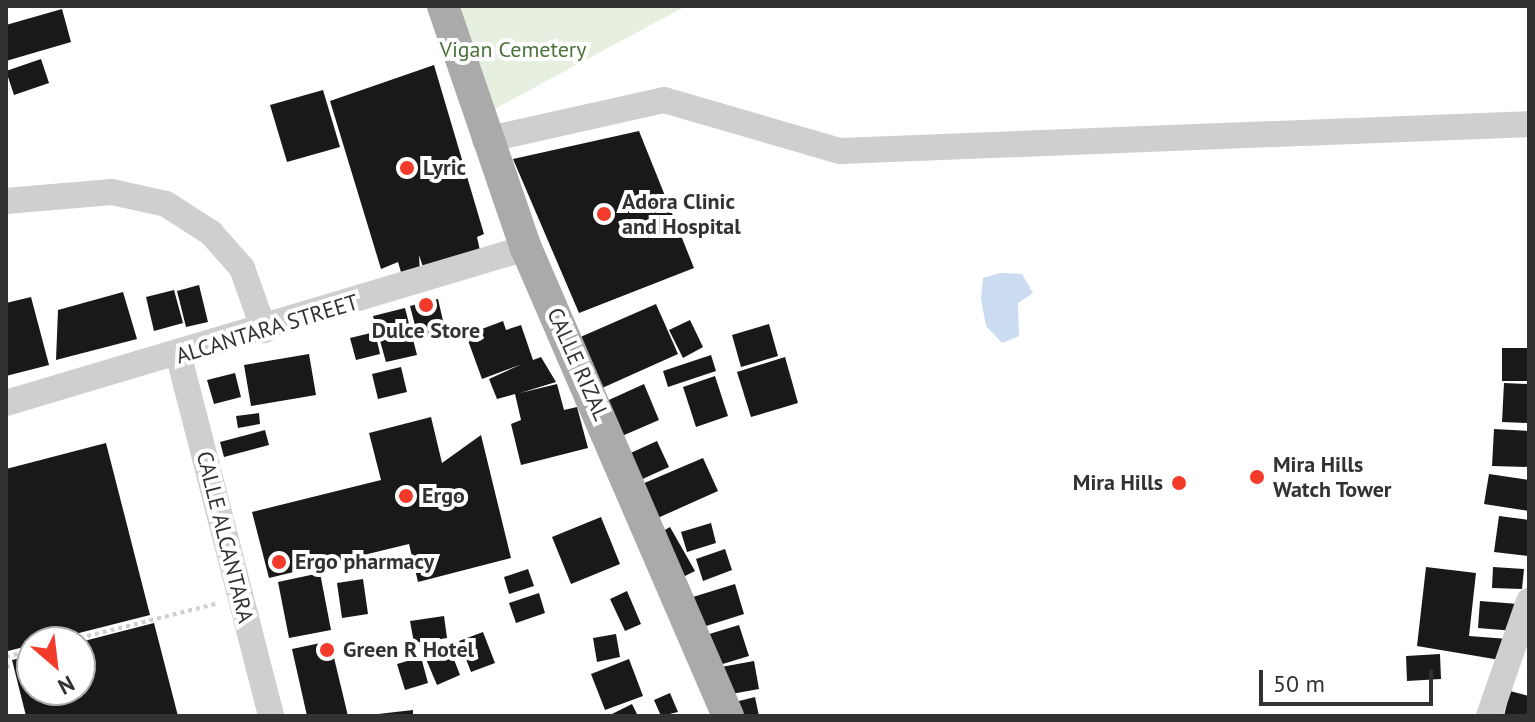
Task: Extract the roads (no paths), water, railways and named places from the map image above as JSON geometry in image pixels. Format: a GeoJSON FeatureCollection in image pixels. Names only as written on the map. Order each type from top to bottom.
{"type":"FeatureCollection","features":[{"type":"Feature","properties":{"kind":"main road","name":"CALLE RIZAL"},"geometry":{"type":"LineString","coordinates":[[443,6],[485,140],[526,248],[728,716]]}},
{"type":"Feature","properties":{"kind":"street"},"geometry":{"type":"LineString","coordinates":[[485,140],[664,100],[840,151],[1529,124]]}},
{"type":"Feature","properties":{"kind":"street"},"geometry":{"type":"LineString","coordinates":[[6,201],[112,192],[166,204],[211,233],[242,268],[264,330]]}},
{"type":"Feature","properties":{"kind":"street","name":"ALCANTARA STREET"},"geometry":{"type":"LineString","coordinates":[[6,403],[179,357],[526,248]]}},
{"type":"Feature","properties":{"kind":"street","name":"CALLE ALCANTARA"},"geometry":{"type":"LineString","coordinates":[[179,357],[271,716]]}},
{"type":"Feature","properties":{"kind":"street"},"geometry":{"type":"LineString","coordinates":[[1489,716],[1529,601]]}},
{"type":"Feature","properties":{"kind":"water"},"geometry":{"type":"Polygon","coordinates":[[[1000,273],[1022,274],[1033,293],[1018,303],[1019,336],[1002,343],[986,326],[981,299],[983,278],[1000,273]]]}},
{"type":"Feature","properties":{"kind":"place","name":"Lyric"},"geometry":{"type":"Point","coordinates":[407,168]}},
{"type":"Feature","properties":{"kind":"place","name":"Adora Clinic and Hospital"},"geometry":{"type":"Point","coordinates":[604,214]}},
{"type":"Feature","properties":{"kind":"place","name":"Dulce Store"},"geometry":{"type":"Point","coordinates":[426,305]}},
{"type":"Feature","properties":{"kind":"place","name":"Mira Hills Watch Tower"},"geometry":{"type":"Point","coordinates":[1257,477]}},
{"type":"Feature","properties":{"kind":"place","name":"Mira Hills"},"geometry":{"type":"Point","coordinates":[1179,483]}},
{"type":"Feature","properties":{"kind":"place","name":"Ergo"},"geometry":{"type":"Point","coordinates":[406,496]}},
{"type":"Feature","properties":{"kind":"place","name":"Ergo pharmacy"},"geometry":{"type":"Point","coordinates":[279,562]}},
{"type":"Feature","properties":{"kind":"place","name":"Green R Hotel"},"geometry":{"type":"Point","coordinates":[327,650]}},
{"type":"Feature","properties":{"kind":"park label","name":"Vigan Cemetery"},"geometry":{"type":"Point","coordinates":[513,50]}}]}
